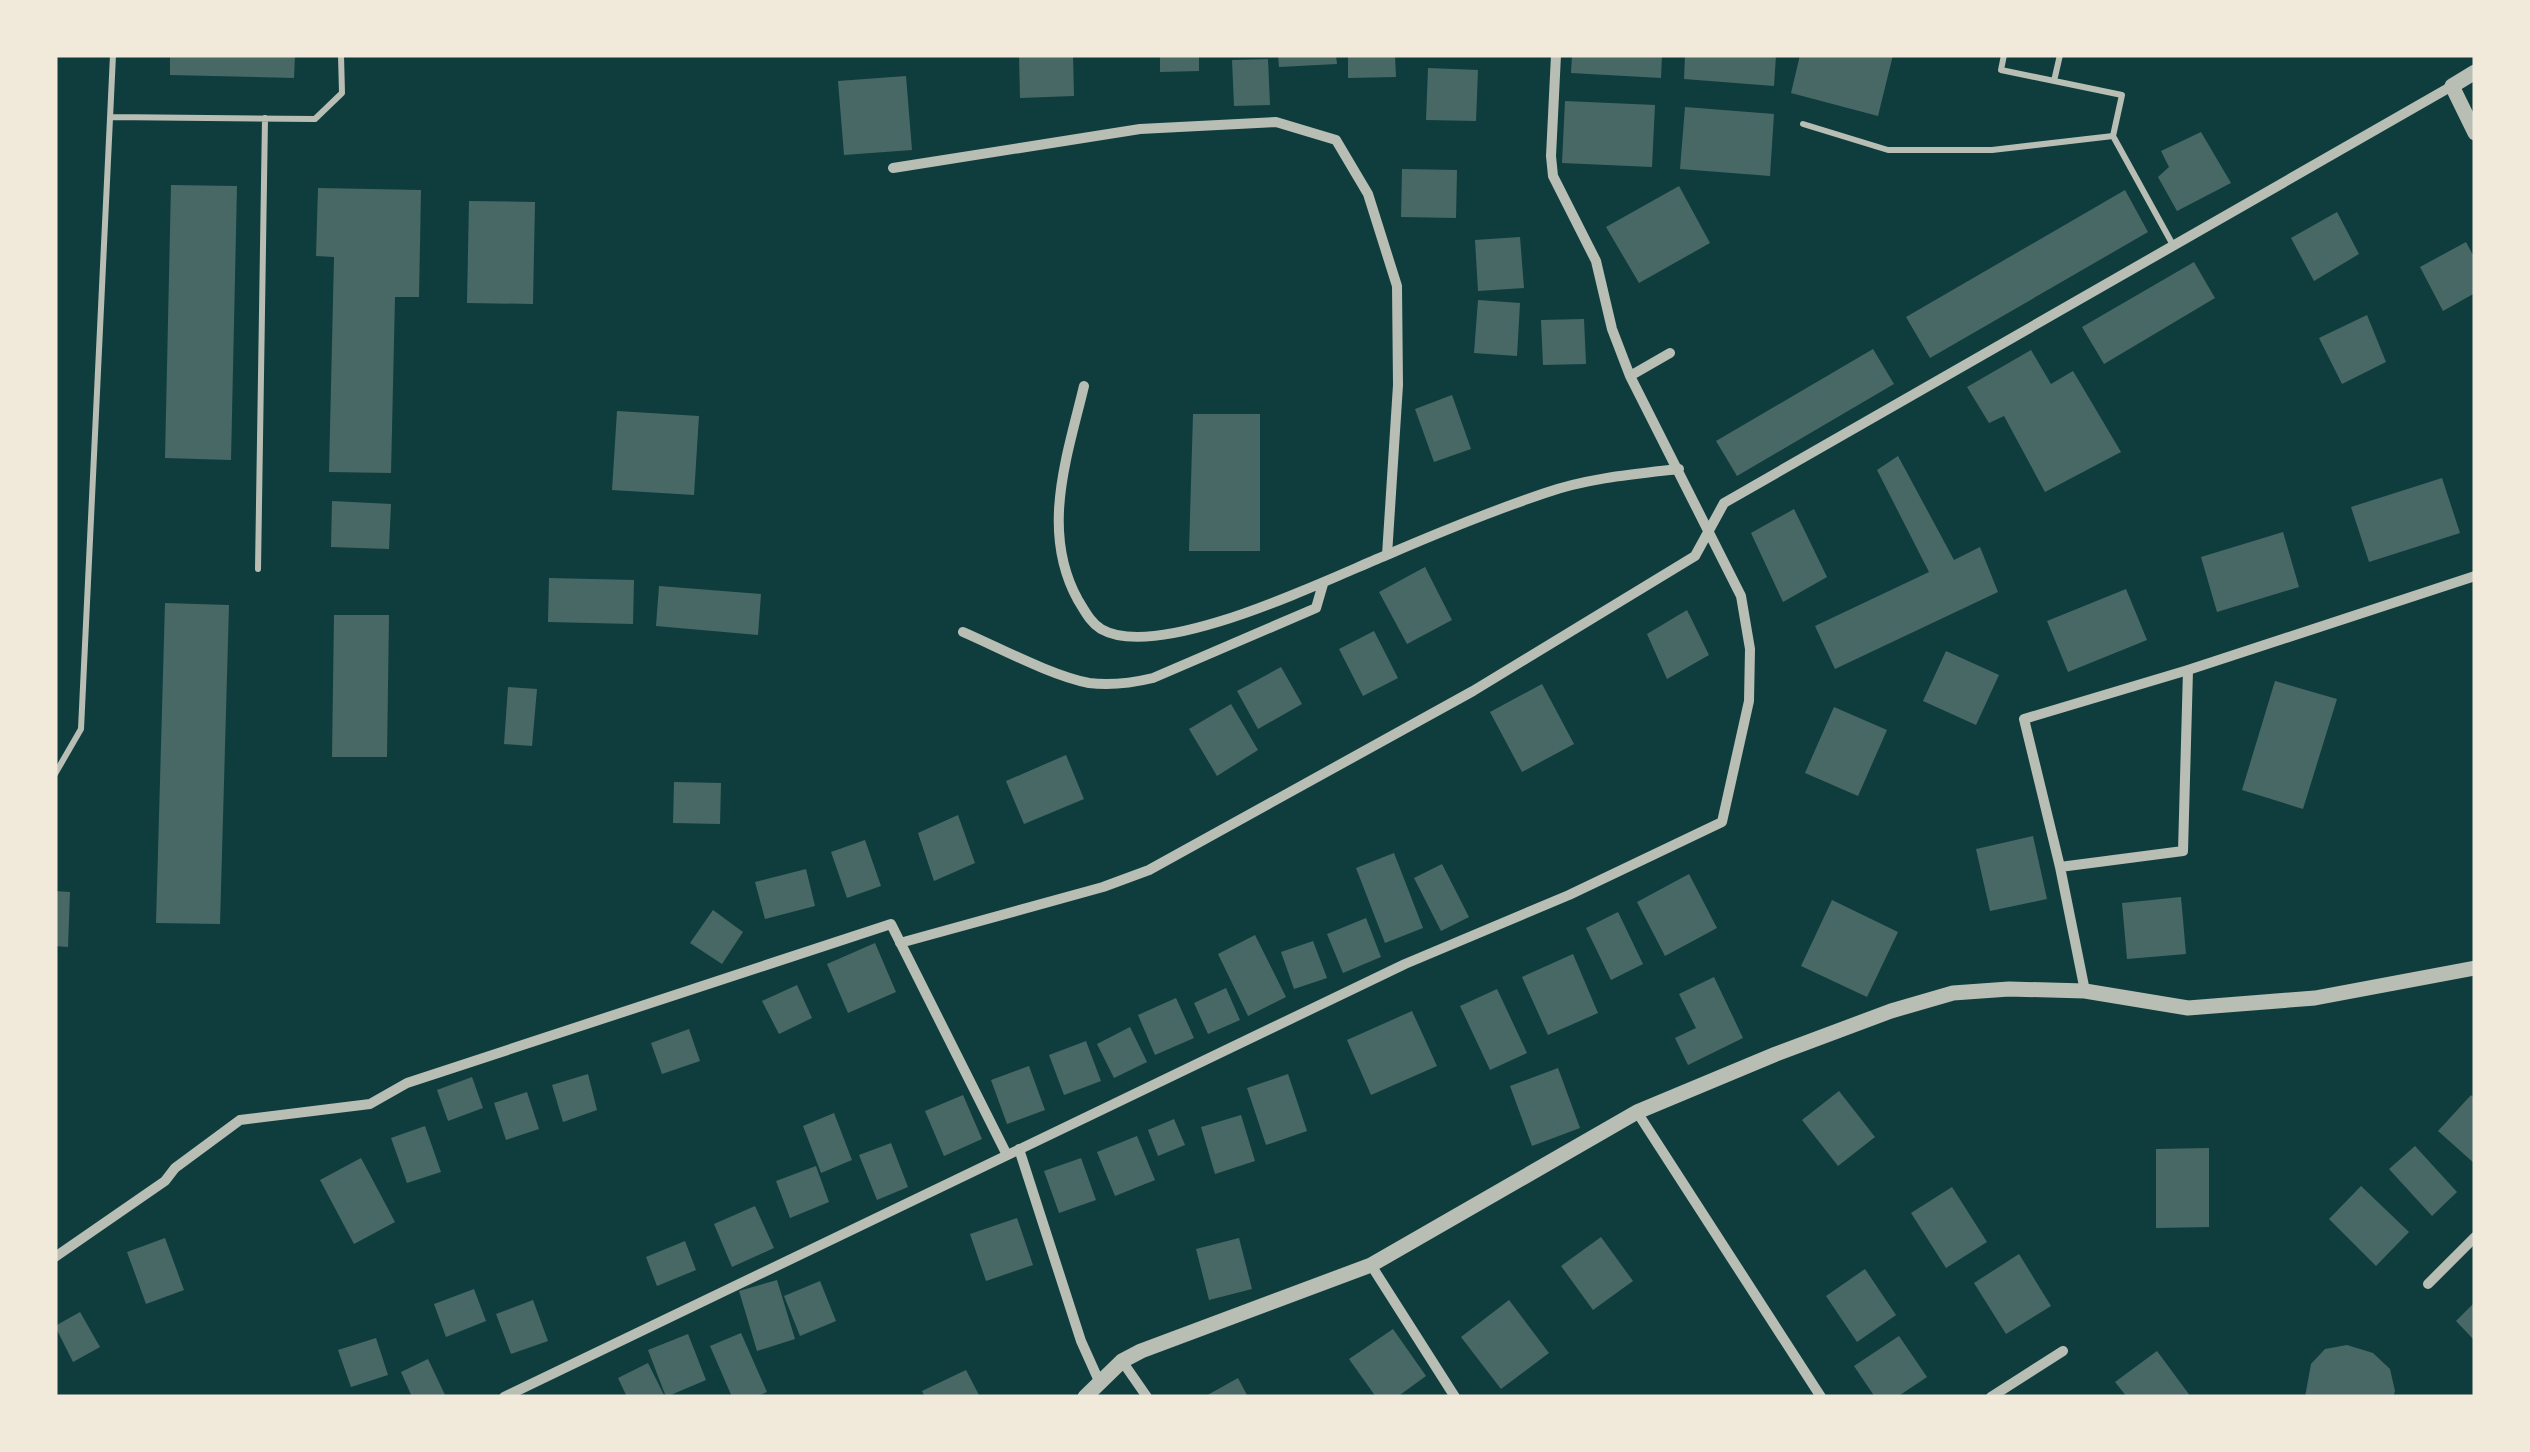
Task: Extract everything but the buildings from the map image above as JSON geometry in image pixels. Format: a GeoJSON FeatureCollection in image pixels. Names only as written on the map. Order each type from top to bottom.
{"type":"FeatureCollection","features":[{"type":"Feature","properties":{"kind":"street"},"geometry":{"type":"LineString","coordinates":[[504,1397],[1406,964],[1569,896],[1722,822],[1749,701],[1750,649],[1741,596],[1630,376],[1612,328],[1596,261],[1553,176],[1556,55]]}},
{"type":"Feature","properties":{"kind":"street"},"geometry":{"type":"LineString","coordinates":[[900,943],[1104,887],[1149,870],[1473,691],[1694,556],[1724,504],[2475,72]]}},
{"type":"Feature","properties":{"kind":"street"},"geometry":{"type":"LineString","coordinates":[[2452,86],[2475,133]]}},
{"type":"Feature","properties":{"kind":"street"},"geometry":{"type":"LineString","coordinates":[[893,168],[1140,129],[1276,122],[1336,140],[1368,194],[1397,286],[1398,385],[1387,555]]}},
{"type":"Feature","properties":{"kind":"street"},"geometry":{"type":"LineString","coordinates":[[1630,376],[1670,352]]}},
{"type":"Feature","properties":{"kind":"street"},"geometry":{"type":"LineString","coordinates":[[1084,386],[1060,484],[1057,523],[1061,558],[1090,620],[1104,631],[1140,637],[1168,635],[1217,622],[1323,584],[1549,491],[1614,476],[1679,470]]}},
{"type":"Feature","properties":{"kind":"street"},"geometry":{"type":"LineString","coordinates":[[2085,991],[2024,719],[2475,576]]}},
{"type":"Feature","properties":{"kind":"street"},"geometry":{"type":"LineString","coordinates":[[964,632],[1070,676],[1090,682],[1129,683],[1153,678],[1316,608],[1323,584]]}},
{"type":"Feature","properties":{"kind":"street"},"geometry":{"type":"LineString","coordinates":[[2060,867],[2183,852],[2188,670]]}},
{"type":"Feature","properties":{"kind":"street"},"geometry":{"type":"LineString","coordinates":[[55,1257],[165,1181],[175,1168],[240,1120],[370,1104],[407,1084],[891,924],[1007,1154]]}},
{"type":"Feature","properties":{"kind":"street"},"geometry":{"type":"LineString","coordinates":[[1085,1397],[1122,1361],[1371,1264],[1637,1112],[1892,1011],[1953,993],[2009,989],[2085,991],[2188,1008],[2315,998],[2475,968]]}},
{"type":"Feature","properties":{"kind":"street"},"geometry":{"type":"LineString","coordinates":[[1637,1112],[1821,1397]]}},
{"type":"Feature","properties":{"kind":"street"},"geometry":{"type":"LineString","coordinates":[[1019,1149],[1081,1341],[1099,1381]]}},
{"type":"Feature","properties":{"kind":"street"},"geometry":{"type":"LineString","coordinates":[[2428,1284],[2475,1238]]}},
{"type":"Feature","properties":{"kind":"street"},"geometry":{"type":"LineString","coordinates":[[1371,1264],[1455,1397]]}},
{"type":"Feature","properties":{"kind":"street"},"geometry":{"type":"LineString","coordinates":[[1991,1397],[2063,1351]]}},
{"type":"Feature","properties":{"kind":"street"},"geometry":{"type":"LineString","coordinates":[[1122,1361],[1147,1397]]}},
{"type":"Feature","properties":{"kind":"lane"},"geometry":{"type":"LineString","coordinates":[[55,774],[81,729],[113,55]]}},
{"type":"Feature","properties":{"kind":"lane"},"geometry":{"type":"LineString","coordinates":[[110,117],[316,119],[342,93],[341,55]]}},
{"type":"Feature","properties":{"kind":"lane"},"geometry":{"type":"LineString","coordinates":[[2004,55],[2001,70],[2122,96],[2112,136],[2173,245]]}},
{"type":"Feature","properties":{"kind":"lane"},"geometry":{"type":"LineString","coordinates":[[2054,82],[2060,55]]}},
{"type":"Feature","properties":{"kind":"lane"},"geometry":{"type":"LineString","coordinates":[[258,569],[266,118]]}},
{"type":"Feature","properties":{"kind":"lane"},"geometry":{"type":"LineString","coordinates":[[1803,124],[1888,150],[1992,150],[2112,136]]}}]}
